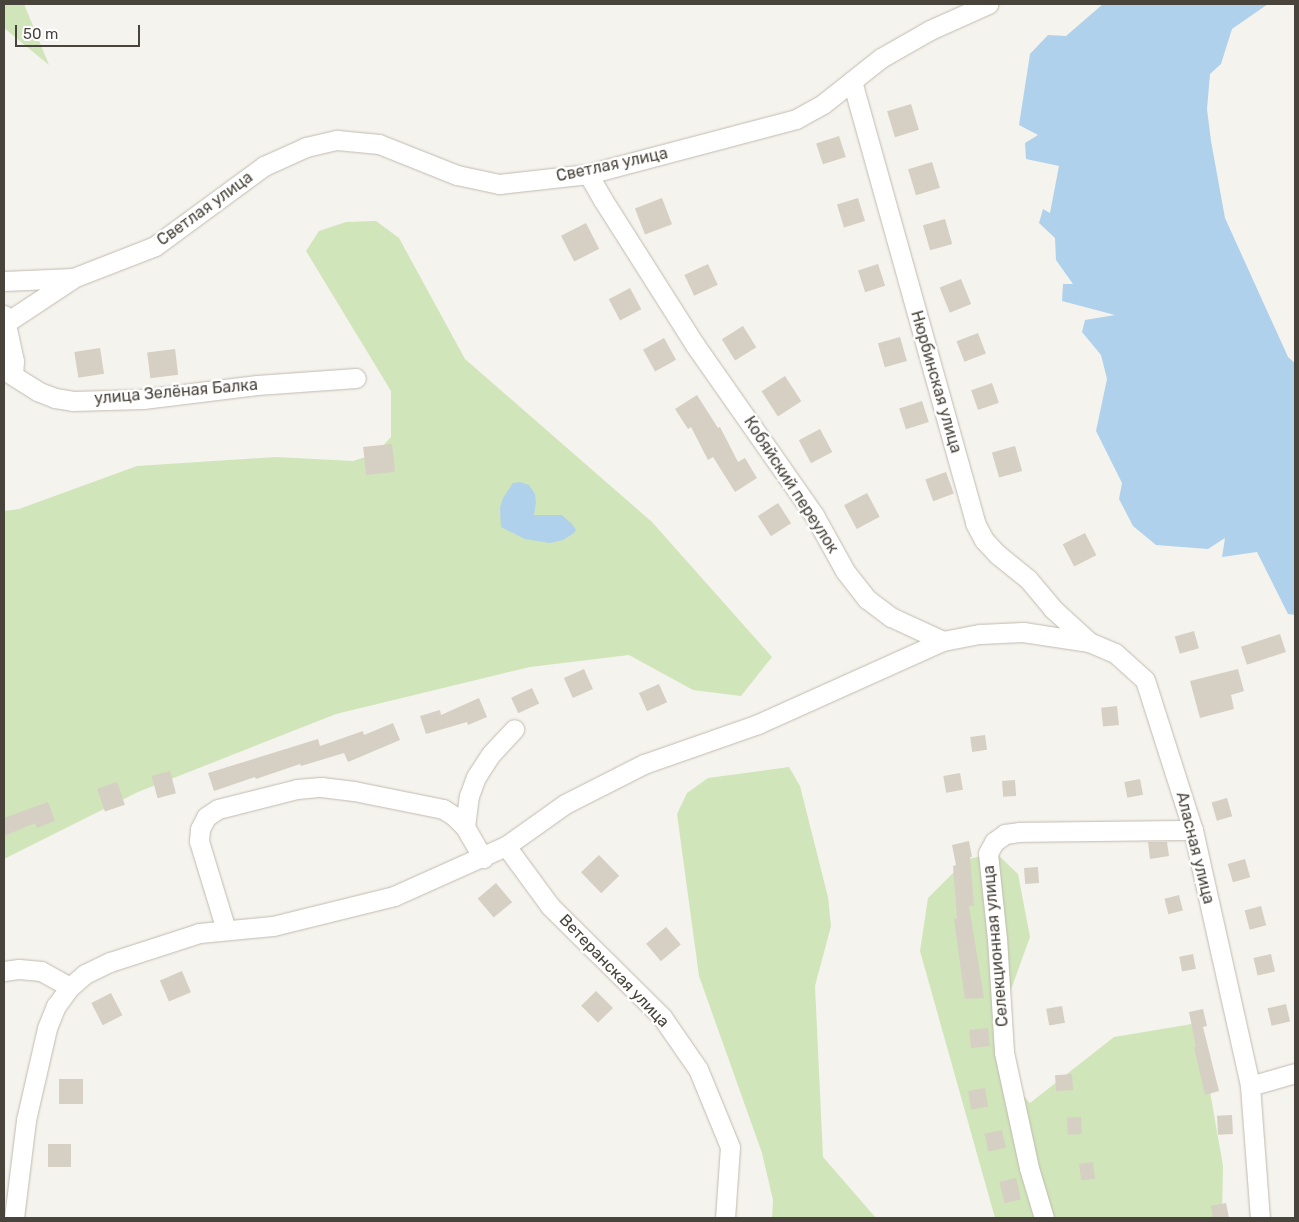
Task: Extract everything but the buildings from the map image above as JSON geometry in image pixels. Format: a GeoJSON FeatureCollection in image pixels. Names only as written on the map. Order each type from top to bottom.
{"type":"FeatureCollection","features":[{"type":"Feature","properties":{"kind":"street","name":"Светлая улица"},"geometry":{"type":"LineString","coordinates":[[4,281],[73,278],[155,246],[264,166],[306,147],[338,140],[379,144],[457,175],[499,184],[588,174],[796,119],[823,104],[881,58],[930,30],[988,4]]}},
{"type":"Feature","properties":{"kind":"street","name":"Нюрбинская улица"},"geometry":{"type":"LineString","coordinates":[[852,81],[975,523],[984,540],[997,554],[1028,579],[1053,609],[1089,642]]}},
{"type":"Feature","properties":{"kind":"street","name":"Кобяйский переулок"},"geometry":{"type":"LineString","coordinates":[[588,174],[695,345],[808,507],[846,571],[867,599],[891,617],[943,641]]}},
{"type":"Feature","properties":{"kind":"street"},"geometry":{"type":"LineString","coordinates":[[8,372],[14,361],[5,320],[73,278]]}},
{"type":"Feature","properties":{"kind":"street","name":"улица Зелёная Балка"},"geometry":{"type":"LineString","coordinates":[[8,372],[36,391],[55,398],[73,401],[143,399],[257,385],[356,378]]}},
{"type":"Feature","properties":{"kind":"street"},"geometry":{"type":"LineString","coordinates":[[14,1218],[26,1120],[46,1028],[56,1006],[70,987],[85,974],[110,962],[200,933],[273,926],[394,896],[483,858],[506,846],[565,804],[644,764],[758,724],[943,641],[980,634],[1023,632],[1089,642]]}},
{"type":"Feature","properties":{"kind":"street","name":"Аласная улица"},"geometry":{"type":"LineString","coordinates":[[1089,642],[1115,653],[1145,680],[1193,830],[1250,1086],[1260,1218]]}},
{"type":"Feature","properties":{"kind":"street"},"geometry":{"type":"LineString","coordinates":[[465,827],[469,796],[476,778],[491,754],[514,730]]}},
{"type":"Feature","properties":{"kind":"street"},"geometry":{"type":"LineString","coordinates":[[226,930],[199,841],[200,829],[206,817],[218,809],[298,789],[321,787],[354,791],[443,809],[454,816],[465,827],[483,858]]}},
{"type":"Feature","properties":{"kind":"street","name":"Селекционная улица"},"geometry":{"type":"LineString","coordinates":[[1044,1218],[1029,1168],[1004,1052],[997,939],[988,853],[994,842],[1006,834],[1020,832],[1193,830]]}},
{"type":"Feature","properties":{"kind":"street","name":"Ветеранская улица"},"geometry":{"type":"LineString","coordinates":[[506,846],[550,906],[662,1017],[698,1069],[730,1147],[725,1218]]}},
{"type":"Feature","properties":{"kind":"street"},"geometry":{"type":"LineString","coordinates":[[4,971],[19,969],[42,971],[70,987]]}},
{"type":"Feature","properties":{"kind":"street"},"geometry":{"type":"LineString","coordinates":[[1250,1086],[1295,1073]]}},
{"type":"Feature","properties":{"kind":"green space"},"geometry":{"type":"Polygon","coordinates":[[[4,4],[24,4],[49,65],[4,28],[4,4]]]}},
{"type":"Feature","properties":{"kind":"green space"},"geometry":{"type":"Polygon","coordinates":[[[376,221],[399,238],[465,359],[652,522],[772,657],[741,696],[693,690],[629,655],[530,667],[336,714],[138,792],[4,859],[4,511],[19,509],[137,466],[276,457],[353,461],[375,454],[391,437],[391,391],[306,251],[319,231],[346,222],[376,221]]]}},
{"type":"Feature","properties":{"kind":"green space"},"geometry":{"type":"Polygon","coordinates":[[[789,767],[800,786],[828,897],[831,926],[815,986],[823,1157],[876,1218],[772,1218],[773,1200],[762,1153],[699,976],[677,814],[687,793],[708,778],[789,767]]]}},
{"type":"Feature","properties":{"kind":"green space"},"geometry":{"type":"Polygon","coordinates":[[[995,852],[1018,874],[1030,937],[1009,995],[1009,1079],[1030,1103],[1114,1037],[1198,1023],[1223,1166],[1222,1218],[995,1218],[920,951],[928,898],[966,860],[995,852]]]}},
{"type":"Feature","properties":{"kind":"water"},"geometry":{"type":"Polygon","coordinates":[[[1103,4],[1268,4],[1232,29],[1221,64],[1210,74],[1207,109],[1225,218],[1288,357],[1295,363],[1295,615],[1288,614],[1257,552],[1222,557],[1225,538],[1208,549],[1156,545],[1133,526],[1119,499],[1122,483],[1096,431],[1107,379],[1101,355],[1082,332],[1085,320],[1115,315],[1062,301],[1063,284],[1073,284],[1056,260],[1055,238],[1039,223],[1043,209],[1050,213],[1059,166],[1026,159],[1025,143],[1038,135],[1019,125],[1030,54],[1048,35],[1066,36],[1103,4]]]}},
{"type":"Feature","properties":{"kind":"water"},"geometry":{"type":"Polygon","coordinates":[[[520,482],[529,485],[535,494],[534,515],[562,515],[576,530],[574,533],[563,540],[550,543],[525,539],[501,527],[500,508],[503,498],[513,483],[520,482]]]}}]}
